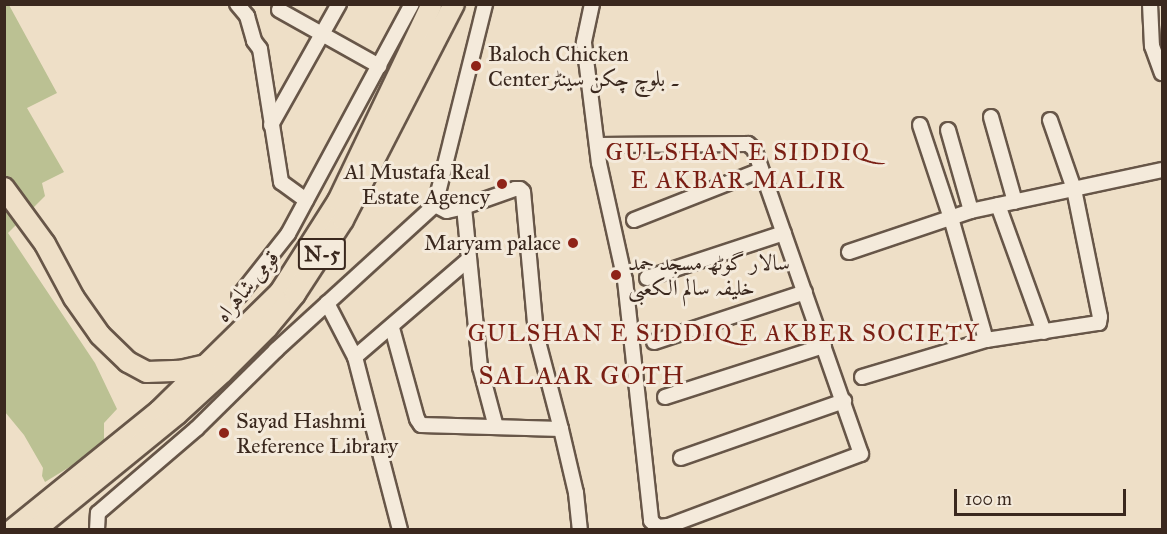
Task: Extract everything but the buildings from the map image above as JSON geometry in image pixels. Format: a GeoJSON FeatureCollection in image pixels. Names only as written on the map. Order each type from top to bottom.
{"type":"FeatureCollection","features":[{"type":"Feature","properties":{"kind":"highway","name":"قومی شاہراہ"},"geometry":{"type":"LineString","coordinates":[[35,530],[120,453],[279,292],[338,201],[432,4]]}},
{"type":"Feature","properties":{"kind":"highway","name":"قومی شاہراہ"},"geometry":{"type":"LineString","coordinates":[[12,530],[120,453],[222,373],[267,328],[295,294],[343,220],[454,4]]}},
{"type":"Feature","properties":{"kind":"highway"},"geometry":{"type":"LineString","coordinates":[[4,188],[45,244],[74,298],[100,335],[128,362],[147,372],[180,371],[207,365]]}},
{"type":"Feature","properties":{"kind":"street"},"geometry":{"type":"LineString","coordinates":[[237,4],[247,16],[254,41],[260,49],[281,182],[306,200]]}},
{"type":"Feature","properties":{"kind":"street"},"geometry":{"type":"LineString","coordinates":[[271,125],[339,4]]}},
{"type":"Feature","properties":{"kind":"street"},"geometry":{"type":"LineString","coordinates":[[239,296],[288,234],[412,4]]}},
{"type":"Feature","properties":{"kind":"street"},"geometry":{"type":"LineString","coordinates":[[98,530],[98,513],[197,428],[327,303],[435,205],[485,4]]}},
{"type":"Feature","properties":{"kind":"street"},"geometry":{"type":"LineString","coordinates":[[592,4],[584,43],[597,145],[625,280],[651,521],[658,526],[668,526],[856,458],[861,454],[754,149],[748,144],[597,145]]}},
{"type":"Feature","properties":{"kind":"street"},"geometry":{"type":"LineString","coordinates":[[1150,4],[1152,46],[1162,73]]}},
{"type":"Feature","properties":{"kind":"street"},"geometry":{"type":"LineString","coordinates":[[279,10],[379,66]]}},
{"type":"Feature","properties":{"kind":"street"},"geometry":{"type":"LineString","coordinates":[[991,117],[1015,202]]}},
{"type":"Feature","properties":{"kind":"street"},"geometry":{"type":"LineString","coordinates":[[862,377],[986,340],[1096,324],[1100,321],[1074,189],[1050,120]]}},
{"type":"Feature","properties":{"kind":"street"},"geometry":{"type":"LineString","coordinates":[[920,125],[951,218],[986,340]]}},
{"type":"Feature","properties":{"kind":"street"},"geometry":{"type":"LineString","coordinates":[[948,130],[971,211]]}},
{"type":"Feature","properties":{"kind":"street"},"geometry":{"type":"LineString","coordinates":[[634,220],[761,170]]}},
{"type":"Feature","properties":{"kind":"street"},"geometry":{"type":"LineString","coordinates":[[849,252],[971,211],[1162,170]]}},
{"type":"Feature","properties":{"kind":"street"},"geometry":{"type":"LineString","coordinates":[[435,205],[447,211],[515,189],[520,189],[522,192],[536,334],[576,493],[580,530]]}},
{"type":"Feature","properties":{"kind":"street"},"geometry":{"type":"LineString","coordinates":[[998,205],[1044,332]]}},
{"type":"Feature","properties":{"kind":"street"},"geometry":{"type":"LineString","coordinates":[[464,207],[480,367],[496,427]]}},
{"type":"Feature","properties":{"kind":"street"},"geometry":{"type":"LineString","coordinates":[[646,278],[784,233]]}},
{"type":"Feature","properties":{"kind":"street"},"geometry":{"type":"LineString","coordinates":[[355,357],[469,259]]}},
{"type":"Feature","properties":{"kind":"street"},"geometry":{"type":"LineString","coordinates":[[654,342],[805,292]]}},
{"type":"Feature","properties":{"kind":"street"},"geometry":{"type":"LineString","coordinates":[[327,303],[355,357],[400,530]]}},
{"type":"Feature","properties":{"kind":"street"},"geometry":{"type":"LineString","coordinates":[[392,327],[417,419],[421,425],[561,429]]}},
{"type":"Feature","properties":{"kind":"street"},"geometry":{"type":"LineString","coordinates":[[665,397],[824,346]]}},
{"type":"Feature","properties":{"kind":"street"},"geometry":{"type":"LineString","coordinates":[[681,458],[844,401]]}},
{"type":"Feature","properties":{"kind":"green space"},"geometry":{"type":"Polygon","coordinates":[[[4,5],[9,5],[57,93],[27,108],[64,172],[42,183],[45,196],[8,233],[95,363],[117,409],[104,423],[104,446],[45,482],[42,476],[43,468],[24,435],[5,412],[4,5]]]}},
{"type":"Feature","properties":{"kind":"place","name":"Baloch Chicken Center۔ بلوچ چکن سینٹر"},"geometry":{"type":"Point","coordinates":[476,66]}},
{"type":"Feature","properties":{"kind":"place","name":"Al Mustafa Real Estate Agency"},"geometry":{"type":"Point","coordinates":[502,184]}},
{"type":"Feature","properties":{"kind":"place","name":"Maryam palace"},"geometry":{"type":"Point","coordinates":[573,243]}},
{"type":"Feature","properties":{"kind":"place","name":"سالار گوٹھ مسجد حمد خلیفہ سالم الکعبی"},"geometry":{"type":"Point","coordinates":[616,275]}},
{"type":"Feature","properties":{"kind":"place","name":"Sayad Hashmi Reference Library"},"geometry":{"type":"Point","coordinates":[224,433]}},
{"type":"Feature","properties":{"kind":"district","name":"GULSHAN E SIDDIQ E AKBAR MALIR"},"geometry":{"type":"Point","coordinates":[738,167]}},
{"type":"Feature","properties":{"kind":"district","name":"GULSHAN E SIDDIQ E AKBER SOCIETY"},"geometry":{"type":"Point","coordinates":[724,334]}},
{"type":"Feature","properties":{"kind":"district","name":"SALAAR GOTH"},"geometry":{"type":"Point","coordinates":[582,376]}}]}
